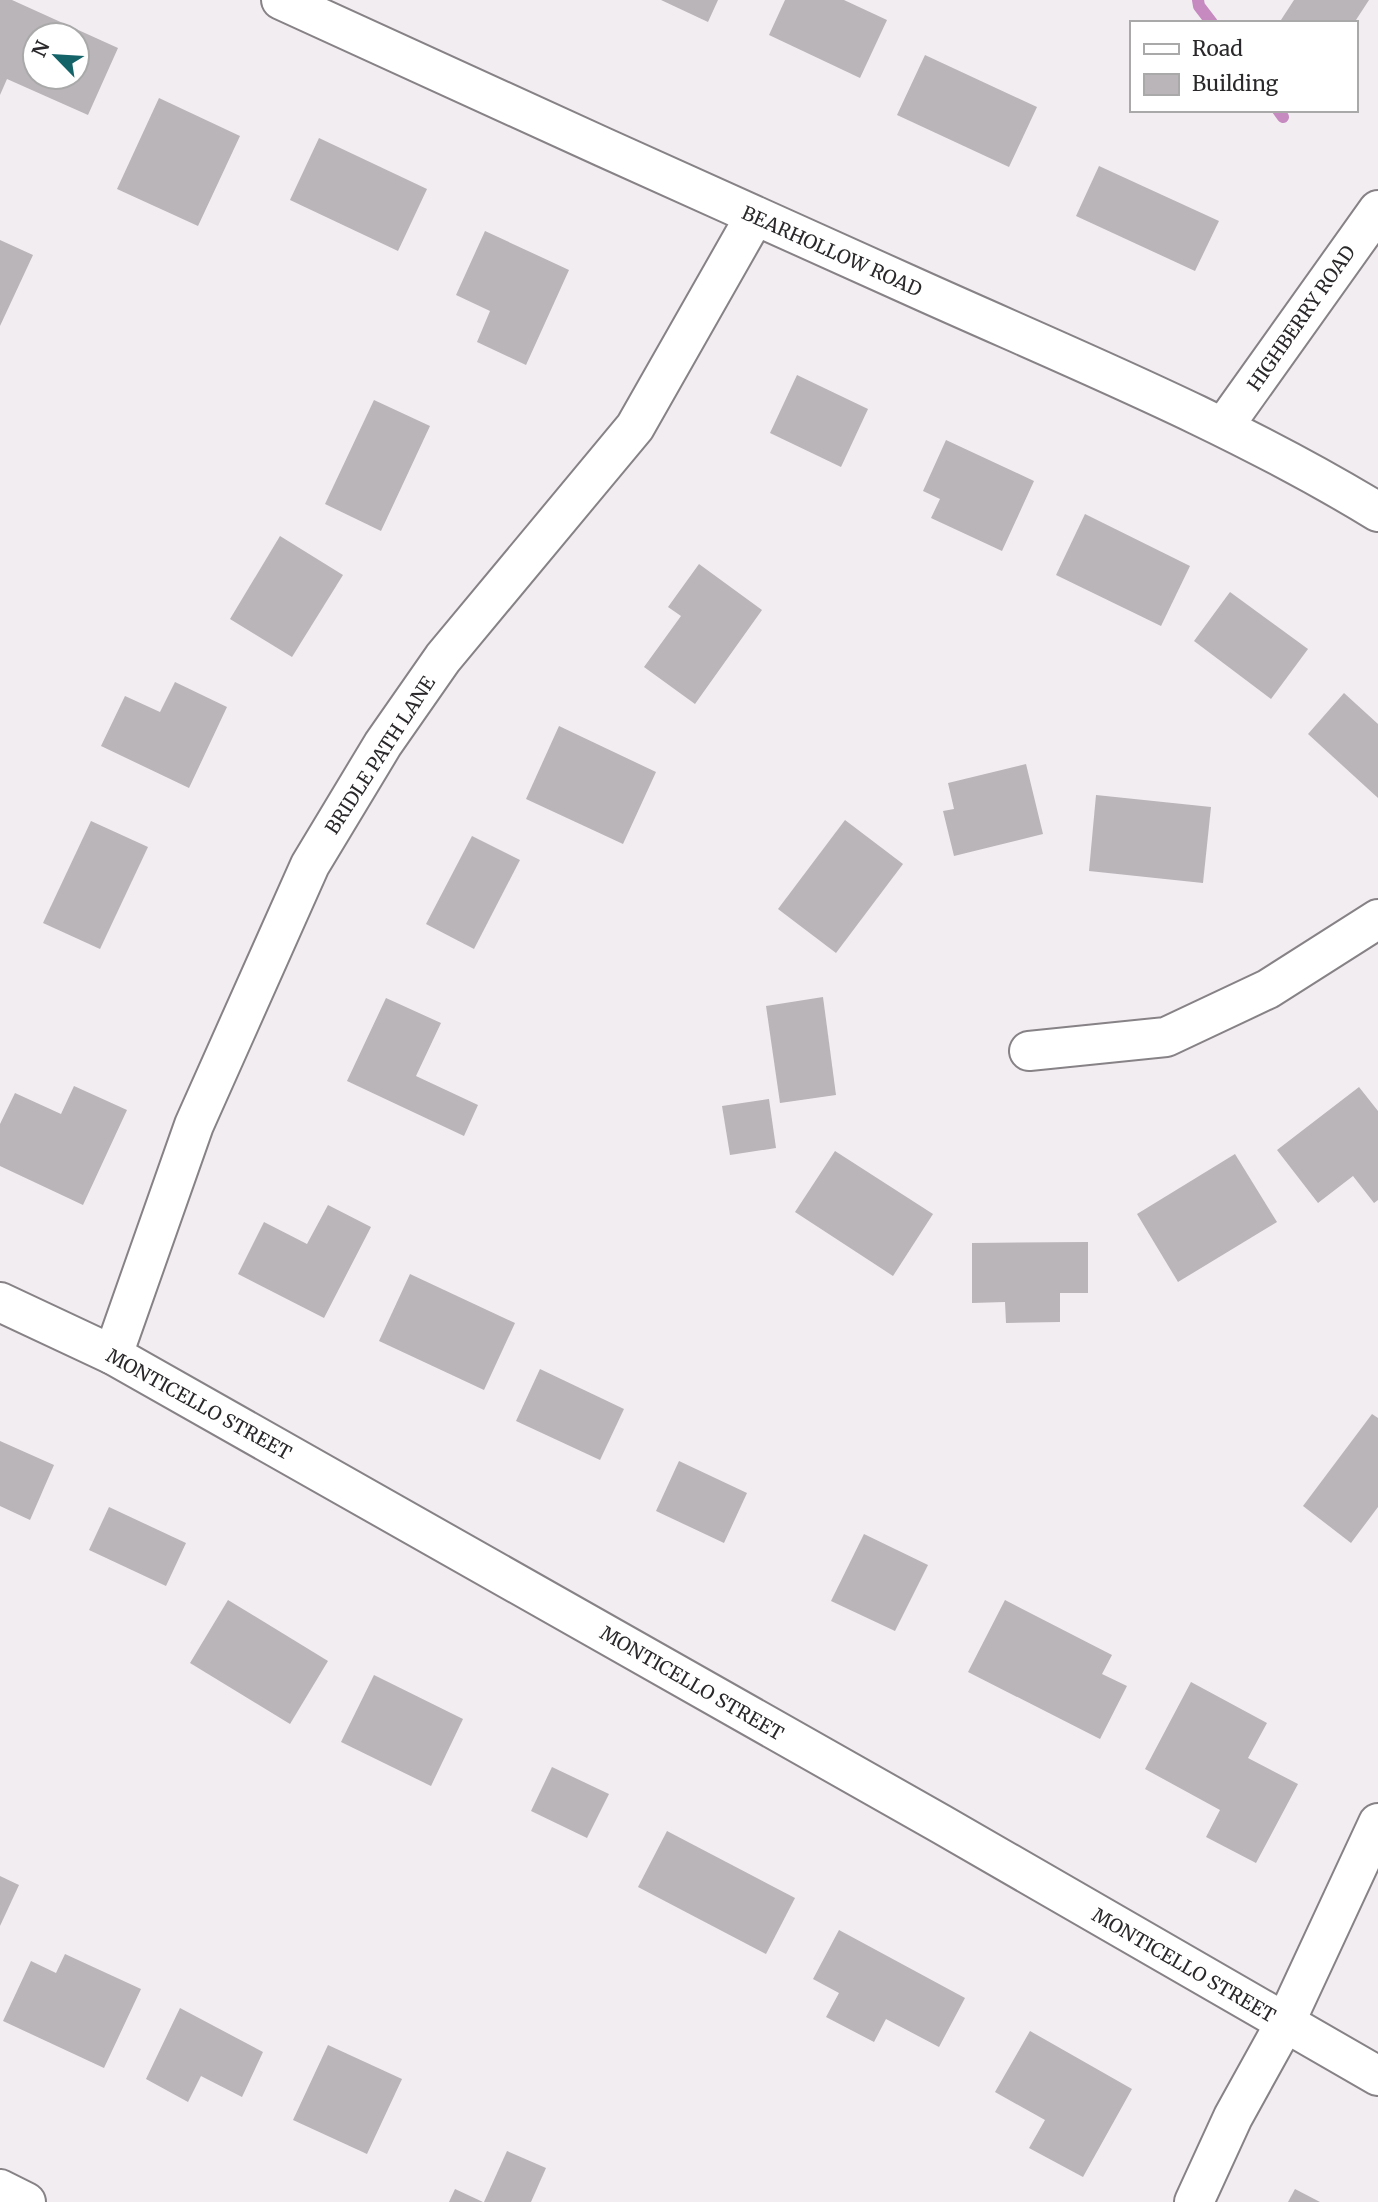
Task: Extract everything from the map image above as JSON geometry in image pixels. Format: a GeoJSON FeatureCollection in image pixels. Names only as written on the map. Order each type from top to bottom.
{"type":"FeatureCollection","features":[{"type":"Feature","properties":{"kind":"street","name":"BEARHOLLOW ROAD"},"geometry":{"type":"LineString","coordinates":[[281,0],[1224,426],[1378,512]]}},
{"type":"Feature","properties":{"kind":"street","name":"HIGHBERRY ROAD"},"geometry":{"type":"LineString","coordinates":[[1224,426],[1378,210]]}},
{"type":"Feature","properties":{"kind":"street","name":"BRIDLE PATH LANE"},"geometry":{"type":"LineString","coordinates":[[113,1355],[194,1125],[310,865],[383,744],[443,658],[635,427],[755,216]]}},
{"type":"Feature","properties":{"kind":"street"},"geometry":{"type":"LineString","coordinates":[[1029,1051],[1166,1037],[1268,989],[1378,919]]}},
{"type":"Feature","properties":{"kind":"street","name":"MONTICELLO STREET"},"geometry":{"type":"LineString","coordinates":[[0,1302],[113,1355],[929,1817],[1378,2076]]}},
{"type":"Feature","properties":{"kind":"street"},"geometry":{"type":"LineString","coordinates":[[1194,2202],[1233,2117],[1285,2023],[1378,1823]]}},
{"type":"Feature","properties":{"kind":"street"},"geometry":{"type":"LineString","coordinates":[[0,2189],[26,2202]]}},
{"type":"Feature","properties":{"kind":"building"},"geometry":{"type":"Polygon","coordinates":[[[0,0],[12,0],[58,21],[21,21],[21,85],[7,79],[0,95],[0,0]]]}},
{"type":"Feature","properties":{"kind":"building"},"geometry":{"type":"Polygon","coordinates":[[[661,0],[718,0],[708,22],[661,0]]]}},
{"type":"Feature","properties":{"kind":"building"},"geometry":{"type":"Polygon","coordinates":[[[785,0],[844,0],[887,20],[860,78],[769,35],[785,0]]]}},
{"type":"Feature","properties":{"kind":"building"},"geometry":{"type":"Polygon","coordinates":[[[1294,0],[1369,0],[1355,21],[1280,21],[1294,0]]]}},
{"type":"Feature","properties":{"kind":"building"},"geometry":{"type":"Polygon","coordinates":[[[91,36],[118,48],[88,115],[34,91],[91,91],[91,36]]]}},
{"type":"Feature","properties":{"kind":"building"},"geometry":{"type":"Polygon","coordinates":[[[925,55],[1037,107],[1009,167],[897,115],[925,55]]]}},
{"type":"Feature","properties":{"kind":"building"},"geometry":{"type":"Polygon","coordinates":[[[159,98],[240,136],[198,226],[117,189],[159,98]]]}},
{"type":"Feature","properties":{"kind":"building"},"geometry":{"type":"Polygon","coordinates":[[[319,138],[427,189],[398,251],[290,200],[319,138]]]}},
{"type":"Feature","properties":{"kind":"building"},"geometry":{"type":"Polygon","coordinates":[[[1099,166],[1219,221],[1195,271],[1076,216],[1099,166]]]}},
{"type":"Feature","properties":{"kind":"building"},"geometry":{"type":"Polygon","coordinates":[[[485,231],[569,270],[526,365],[477,342],[490,311],[456,295],[485,231]]]}},
{"type":"Feature","properties":{"kind":"building"},"geometry":{"type":"Polygon","coordinates":[[[0,240],[33,255],[0,326],[0,240]]]}},
{"type":"Feature","properties":{"kind":"building"},"geometry":{"type":"Polygon","coordinates":[[[797,375],[868,409],[841,467],[770,433],[797,375]]]}},
{"type":"Feature","properties":{"kind":"building"},"geometry":{"type":"Polygon","coordinates":[[[374,400],[430,426],[381,531],[325,504],[374,400]]]}},
{"type":"Feature","properties":{"kind":"building"},"geometry":{"type":"Polygon","coordinates":[[[946,440],[1034,481],[1002,551],[931,518],[940,499],[923,491],[946,440]]]}},
{"type":"Feature","properties":{"kind":"building"},"geometry":{"type":"Polygon","coordinates":[[[1085,514],[1190,566],[1161,626],[1056,575],[1085,514]]]}},
{"type":"Feature","properties":{"kind":"building"},"geometry":{"type":"Polygon","coordinates":[[[280,536],[343,575],[292,657],[230,619],[280,536]]]}},
{"type":"Feature","properties":{"kind":"building"},"geometry":{"type":"Polygon","coordinates":[[[699,564],[762,610],[695,704],[644,667],[681,616],[668,607],[699,564]]]}},
{"type":"Feature","properties":{"kind":"building"},"geometry":{"type":"Polygon","coordinates":[[[1230,592],[1308,649],[1271,699],[1194,641],[1230,592]]]}},
{"type":"Feature","properties":{"kind":"building"},"geometry":{"type":"Polygon","coordinates":[[[175,682],[227,707],[189,788],[101,746],[125,696],[160,712],[175,682]]]}},
{"type":"Feature","properties":{"kind":"building"},"geometry":{"type":"Polygon","coordinates":[[[1344,693],[1378,724],[1378,798],[1308,734],[1344,693]]]}},
{"type":"Feature","properties":{"kind":"building"},"geometry":{"type":"Polygon","coordinates":[[[559,726],[656,772],[623,844],[526,799],[559,726]]]}},
{"type":"Feature","properties":{"kind":"building"},"geometry":{"type":"Polygon","coordinates":[[[1026,764],[1043,834],[954,856],[943,811],[954,809],[948,783],[1026,764]]]}},
{"type":"Feature","properties":{"kind":"building"},"geometry":{"type":"Polygon","coordinates":[[[1096,795],[1211,807],[1203,883],[1089,871],[1096,795]]]}},
{"type":"Feature","properties":{"kind":"building"},"geometry":{"type":"Polygon","coordinates":[[[845,820],[903,864],[836,953],[778,909],[845,820]]]}},
{"type":"Feature","properties":{"kind":"building"},"geometry":{"type":"Polygon","coordinates":[[[91,821],[148,847],[100,949],[43,923],[91,821]]]}},
{"type":"Feature","properties":{"kind":"building"},"geometry":{"type":"Polygon","coordinates":[[[472,836],[520,860],[474,949],[426,924],[472,836]]]}},
{"type":"Feature","properties":{"kind":"building"},"geometry":{"type":"Polygon","coordinates":[[[823,997],[836,1095],[780,1103],[766,1006],[823,997]]]}},
{"type":"Feature","properties":{"kind":"building"},"geometry":{"type":"Polygon","coordinates":[[[386,998],[441,1023],[416,1076],[478,1105],[464,1136],[347,1081],[386,998]]]}},
{"type":"Feature","properties":{"kind":"building"},"geometry":{"type":"Polygon","coordinates":[[[74,1086],[127,1110],[83,1205],[0,1166],[0,1124],[15,1093],[61,1114],[74,1086]]]}},
{"type":"Feature","properties":{"kind":"building"},"geometry":{"type":"Polygon","coordinates":[[[1359,1087],[1378,1111],[1378,1200],[1374,1203],[1353,1176],[1318,1203],[1277,1150],[1359,1087]]]}},
{"type":"Feature","properties":{"kind":"building"},"geometry":{"type":"Polygon","coordinates":[[[769,1099],[776,1148],[730,1155],[722,1106],[769,1099]]]}},
{"type":"Feature","properties":{"kind":"building"},"geometry":{"type":"Polygon","coordinates":[[[835,1151],[933,1214],[893,1276],[795,1212],[835,1151]]]}},
{"type":"Feature","properties":{"kind":"building"},"geometry":{"type":"Polygon","coordinates":[[[1235,1154],[1277,1222],[1178,1282],[1137,1214],[1235,1154]]]}},
{"type":"Feature","properties":{"kind":"building"},"geometry":{"type":"Polygon","coordinates":[[[328,1205],[371,1227],[324,1318],[238,1274],[264,1222],[307,1244],[328,1205]]]}},
{"type":"Feature","properties":{"kind":"building"},"geometry":{"type":"Polygon","coordinates":[[[1088,1242],[1088,1293],[1060,1293],[1060,1322],[1006,1323],[1005,1302],[972,1303],[972,1243],[1088,1242]]]}},
{"type":"Feature","properties":{"kind":"building"},"geometry":{"type":"Polygon","coordinates":[[[410,1274],[515,1323],[484,1390],[379,1341],[410,1274]]]}},
{"type":"Feature","properties":{"kind":"building"},"geometry":{"type":"Polygon","coordinates":[[[540,1369],[624,1409],[600,1460],[516,1421],[540,1369]]]}},
{"type":"Feature","properties":{"kind":"building"},"geometry":{"type":"Polygon","coordinates":[[[1372,1414],[1378,1418],[1378,1507],[1351,1543],[1303,1506],[1372,1414]]]}},
{"type":"Feature","properties":{"kind":"building"},"geometry":{"type":"Polygon","coordinates":[[[0,1441],[54,1465],[30,1520],[0,1506],[0,1441]]]}},
{"type":"Feature","properties":{"kind":"building"},"geometry":{"type":"Polygon","coordinates":[[[679,1461],[747,1493],[724,1543],[656,1511],[679,1461]]]}},
{"type":"Feature","properties":{"kind":"building"},"geometry":{"type":"Polygon","coordinates":[[[109,1507],[186,1543],[166,1586],[89,1550],[109,1507]]]}},
{"type":"Feature","properties":{"kind":"building"},"geometry":{"type":"Polygon","coordinates":[[[864,1534],[928,1565],[895,1631],[831,1601],[864,1534]]]}},
{"type":"Feature","properties":{"kind":"building"},"geometry":{"type":"Polygon","coordinates":[[[228,1600],[328,1661],[290,1724],[190,1663],[228,1600]]]}},
{"type":"Feature","properties":{"kind":"building"},"geometry":{"type":"Polygon","coordinates":[[[1005,1600],[1112,1655],[1102,1674],[1127,1686],[1100,1739],[968,1672],[1005,1600]]]}},
{"type":"Feature","properties":{"kind":"building"},"geometry":{"type":"Polygon","coordinates":[[[374,1675],[463,1719],[431,1786],[341,1742],[374,1675]]]}},
{"type":"Feature","properties":{"kind":"building"},"geometry":{"type":"Polygon","coordinates":[[[1191,1682],[1267,1723],[1248,1758],[1298,1784],[1256,1863],[1206,1837],[1220,1810],[1145,1769],[1191,1682]]]}},
{"type":"Feature","properties":{"kind":"building"},"geometry":{"type":"Polygon","coordinates":[[[552,1767],[609,1794],[587,1838],[531,1811],[552,1767]]]}},
{"type":"Feature","properties":{"kind":"building"},"geometry":{"type":"Polygon","coordinates":[[[667,1831],[795,1898],[766,1954],[638,1887],[667,1831]]]}},
{"type":"Feature","properties":{"kind":"building"},"geometry":{"type":"Polygon","coordinates":[[[0,1876],[19,1885],[0,1926],[0,1876]]]}},
{"type":"Feature","properties":{"kind":"building"},"geometry":{"type":"Polygon","coordinates":[[[839,1930],[965,1998],[939,2047],[886,2019],[874,2042],[826,2017],[839,1993],[813,1979],[839,1930]]]}},
{"type":"Feature","properties":{"kind":"building"},"geometry":{"type":"Polygon","coordinates":[[[65,1954],[141,1989],[104,2068],[3,2021],[31,1961],[56,1973],[65,1954]]]}},
{"type":"Feature","properties":{"kind":"building"},"geometry":{"type":"Polygon","coordinates":[[[180,2008],[263,2052],[242,2097],[201,2076],[188,2102],[146,2079],[180,2008]]]}},
{"type":"Feature","properties":{"kind":"building"},"geometry":{"type":"Polygon","coordinates":[[[1030,2031],[1132,2089],[1083,2177],[1029,2148],[1045,2120],[995,2092],[1030,2031]]]}},
{"type":"Feature","properties":{"kind":"building"},"geometry":{"type":"Polygon","coordinates":[[[328,2045],[402,2079],[367,2154],[293,2120],[328,2045]]]}},
{"type":"Feature","properties":{"kind":"building"},"geometry":{"type":"Polygon","coordinates":[[[507,2151],[546,2168],[531,2202],[484,2202],[507,2151]]]}},
{"type":"Feature","properties":{"kind":"building"},"geometry":{"type":"Polygon","coordinates":[[[455,2189],[483,2202],[449,2202],[455,2189]]]}},
{"type":"Feature","properties":{"kind":"building"},"geometry":{"type":"Polygon","coordinates":[[[1295,2189],[1320,2202],[1288,2202],[1295,2189]]]}},
{"type":"Feature","properties":{"kind":"waterway"},"geometry":{"type":"LineString","coordinates":[[1198,0],[1199,6],[1210,21]]}},
{"type":"Feature","properties":{"kind":"waterway"},"geometry":{"type":"LineString","coordinates":[[1279,112],[1283,117]]}}]}
